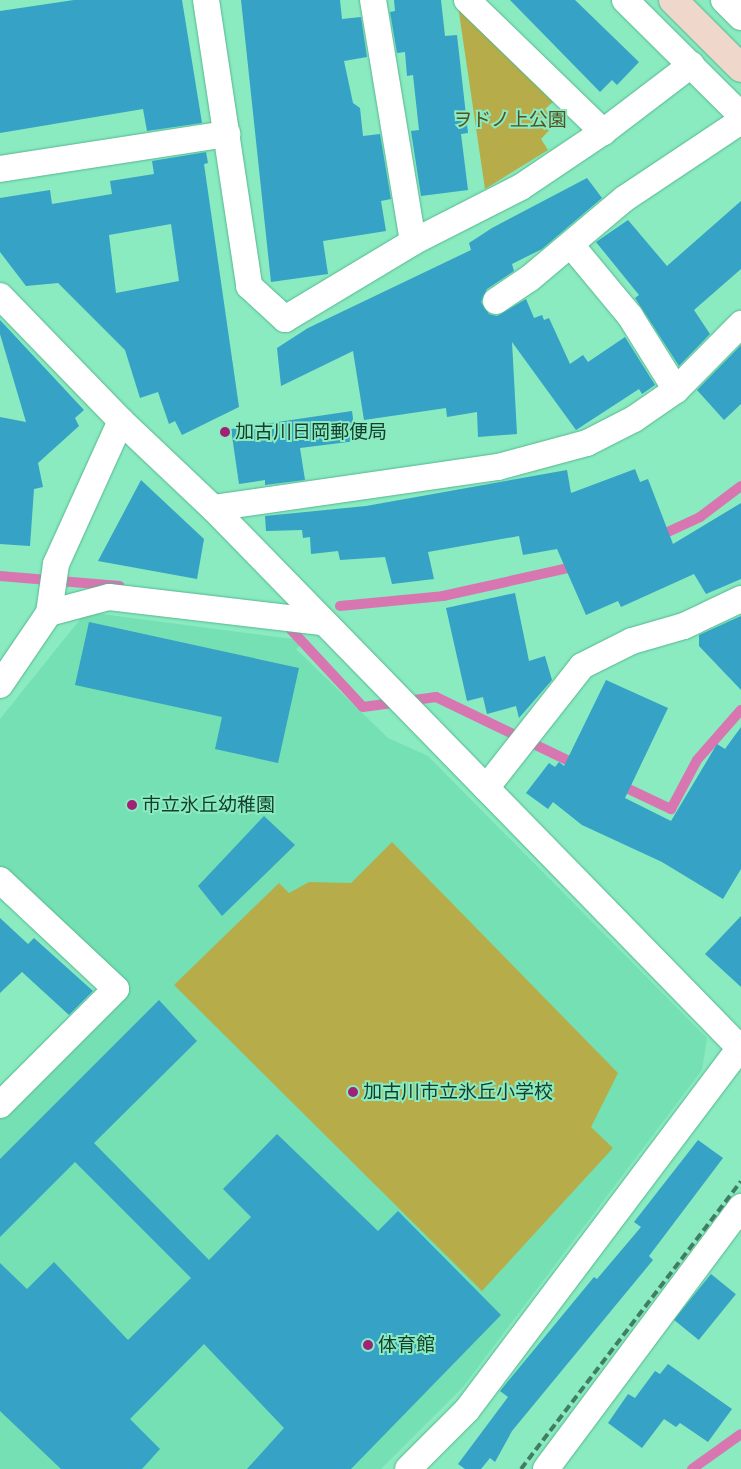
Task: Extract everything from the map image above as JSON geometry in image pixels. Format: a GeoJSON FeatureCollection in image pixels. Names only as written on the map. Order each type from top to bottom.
{"type":"FeatureCollection","features":[{"type":"Feature","properties":{"kind":"street"},"geometry":{"type":"LineString","coordinates":[[206,0],[249,286],[285,320],[413,242],[521,187],[603,132],[691,65]]}},
{"type":"Feature","properties":{"kind":"street"},"geometry":{"type":"LineString","coordinates":[[372,0],[413,242]]}},
{"type":"Feature","properties":{"kind":"street"},"geometry":{"type":"LineString","coordinates":[[467,0],[603,132]]}},
{"type":"Feature","properties":{"kind":"street"},"geometry":{"type":"LineString","coordinates":[[625,0],[741,115]]}},
{"type":"Feature","properties":{"kind":"street"},"geometry":{"type":"LineString","coordinates":[[674,0],[741,68]]}},
{"type":"Feature","properties":{"kind":"street"},"geometry":{"type":"LineString","coordinates":[[724,0],[741,17]]}},
{"type":"Feature","properties":{"kind":"street"},"geometry":{"type":"LineString","coordinates":[[496,301],[572,245],[624,199],[741,121]]}},
{"type":"Feature","properties":{"kind":"street"},"geometry":{"type":"LineString","coordinates":[[0,169],[227,134]]}},
{"type":"Feature","properties":{"kind":"street"},"geometry":{"type":"LineString","coordinates":[[572,245],[630,316],[676,390]]}},
{"type":"Feature","properties":{"kind":"street"},"geometry":{"type":"LineString","coordinates":[[0,296],[121,421],[213,508],[383,685],[740,1049],[467,1410],[408,1469]]}},
{"type":"Feature","properties":{"kind":"street"},"geometry":{"type":"LineString","coordinates":[[213,508],[343,492],[544,458],[587,443],[634,419],[676,390],[741,324]]}},
{"type":"Feature","properties":{"kind":"street"},"geometry":{"type":"LineString","coordinates":[[0,684],[49,614],[56,564],[121,421]]}},
{"type":"Feature","properties":{"kind":"street"},"geometry":{"type":"LineString","coordinates":[[49,614],[109,596],[322,622]]}},
{"type":"Feature","properties":{"kind":"street"},"geometry":{"type":"LineString","coordinates":[[486,788],[582,666],[632,641],[684,626],[741,599]]}},
{"type":"Feature","properties":{"kind":"street"},"geometry":{"type":"LineString","coordinates":[[0,880],[116,989],[0,1105]]}},
{"type":"Feature","properties":{"kind":"street"},"geometry":{"type":"LineString","coordinates":[[546,1469],[741,1207]]}},
{"type":"Feature","properties":{"kind":"shaded area","name":"加古川市立氷丘小学校"},"geometry":{"type":"Polygon","coordinates":[[[86,612],[307,641],[296,649],[388,738],[428,756],[707,1038],[702,1070],[463,1387],[381,1469],[0,1469],[0,1114],[124,988],[0,869],[0,719],[86,612]]]}},
{"type":"Feature","properties":{"kind":"green space","name":"ヲドノ上公園"},"geometry":{"type":"Polygon","coordinates":[[[458,6],[553,102],[545,109],[556,123],[541,139],[548,150],[485,189],[458,6]]]}},
{"type":"Feature","properties":{"kind":"green space"},"geometry":{"type":"Polygon","coordinates":[[[392,842],[618,1073],[591,1127],[613,1148],[482,1291],[174,985],[279,883],[289,893],[309,882],[351,883],[392,842]]]}},
{"type":"Feature","properties":{"kind":"building"},"geometry":{"type":"Polygon","coordinates":[[[74,0],[182,0],[202,123],[147,131],[143,109],[0,133],[0,11],[74,0]]]}},
{"type":"Feature","properties":{"kind":"building"},"geometry":{"type":"Polygon","coordinates":[[[241,0],[340,0],[342,19],[361,17],[367,57],[344,61],[353,103],[360,108],[363,136],[380,134],[391,199],[381,201],[386,231],[323,241],[328,274],[271,282],[241,0]]]}},
{"type":"Feature","properties":{"kind":"building"},"geometry":{"type":"Polygon","coordinates":[[[394,0],[441,0],[445,36],[457,35],[468,133],[461,134],[468,190],[421,196],[411,131],[419,130],[413,75],[407,76],[405,52],[397,53],[390,12],[395,11],[394,0]]]}},
{"type":"Feature","properties":{"kind":"building"},"geometry":{"type":"Polygon","coordinates":[[[510,0],[575,0],[639,62],[617,85],[612,80],[600,92],[510,0]]]}},
{"type":"Feature","properties":{"kind":"building"},"geometry":{"type":"Polygon","coordinates":[[[206,152],[208,163],[204,164],[239,407],[182,435],[175,421],[169,424],[158,392],[140,398],[125,350],[58,283],[26,286],[0,252],[0,198],[50,190],[52,204],[112,194],[110,181],[154,174],[152,161],[206,152]],[[171,224],[109,235],[116,293],[179,281],[171,224]]]}},
{"type":"Feature","properties":{"kind":"building"},"geometry":{"type":"Polygon","coordinates":[[[587,178],[602,198],[542,249],[512,264],[514,271],[487,289],[481,302],[489,314],[497,316],[526,299],[534,318],[542,315],[544,320],[549,318],[570,364],[583,355],[588,362],[625,337],[655,385],[642,394],[639,389],[576,430],[512,342],[517,434],[478,437],[477,412],[447,417],[446,408],[364,420],[353,351],[281,386],[277,348],[308,328],[471,250],[469,243],[492,228],[587,178]]]}},
{"type":"Feature","properties":{"kind":"building"},"geometry":{"type":"Polygon","coordinates":[[[741,201],[741,269],[694,310],[710,334],[679,366],[635,298],[639,295],[596,242],[628,220],[667,266],[741,201]]]}},
{"type":"Feature","properties":{"kind":"building"},"geometry":{"type":"Polygon","coordinates":[[[0,320],[84,410],[75,418],[79,426],[38,463],[43,487],[34,489],[30,546],[0,544],[0,417],[26,422],[0,334],[0,320]]]}},
{"type":"Feature","properties":{"kind":"building"},"geometry":{"type":"Polygon","coordinates":[[[741,345],[741,404],[724,420],[697,390],[741,345]]]}},
{"type":"Feature","properties":{"kind":"building"},"geometry":{"type":"Polygon","coordinates":[[[352,411],[356,441],[300,448],[305,480],[265,485],[265,480],[239,484],[231,429],[352,411]]]}},
{"type":"Feature","properties":{"kind":"building"},"geometry":{"type":"Polygon","coordinates":[[[635,469],[640,482],[648,479],[673,544],[741,503],[741,579],[706,594],[694,574],[621,607],[618,601],[586,615],[557,549],[523,555],[519,536],[428,552],[434,579],[392,584],[385,557],[340,560],[338,551],[311,554],[310,537],[303,538],[302,530],[266,531],[265,516],[366,506],[567,470],[571,493],[635,469]]]}},
{"type":"Feature","properties":{"kind":"building"},"geometry":{"type":"Polygon","coordinates":[[[141,480],[204,539],[197,579],[98,561],[141,480]]]}},
{"type":"Feature","properties":{"kind":"building"},"geometry":{"type":"Polygon","coordinates":[[[515,593],[529,661],[545,656],[552,680],[519,718],[516,706],[487,714],[483,697],[467,701],[446,608],[515,593]]]}},
{"type":"Feature","properties":{"kind":"building"},"geometry":{"type":"Polygon","coordinates":[[[741,616],[741,690],[699,646],[699,635],[741,616]]]}},
{"type":"Feature","properties":{"kind":"building"},"geometry":{"type":"Polygon","coordinates":[[[89,622],[299,668],[278,763],[215,749],[222,717],[75,685],[89,622]]]}},
{"type":"Feature","properties":{"kind":"building"},"geometry":{"type":"Polygon","coordinates":[[[606,680],[668,708],[625,798],[671,821],[717,744],[725,749],[741,727],[741,869],[723,899],[662,862],[582,825],[553,802],[548,809],[526,793],[549,763],[555,767],[559,762],[564,766],[606,680]]]}},
{"type":"Feature","properties":{"kind":"building"},"geometry":{"type":"Polygon","coordinates":[[[264,816],[295,845],[222,916],[198,886],[264,816]]]}},
{"type":"Feature","properties":{"kind":"building"},"geometry":{"type":"Polygon","coordinates":[[[741,916],[741,987],[705,954],[741,916]]]}},
{"type":"Feature","properties":{"kind":"building"},"geometry":{"type":"Polygon","coordinates":[[[0,918],[28,944],[34,938],[93,991],[69,1015],[22,972],[0,993],[0,918]]]}},
{"type":"Feature","properties":{"kind":"building"},"geometry":{"type":"Polygon","coordinates":[[[159,1000],[197,1041],[94,1143],[209,1260],[251,1217],[223,1189],[277,1134],[378,1231],[398,1211],[501,1315],[351,1469],[247,1469],[284,1428],[204,1344],[130,1419],[160,1449],[142,1469],[61,1469],[0,1411],[0,1263],[27,1289],[54,1262],[128,1340],[191,1278],[75,1162],[0,1237],[0,1159],[159,1000]]]}},
{"type":"Feature","properties":{"kind":"building"},"geometry":{"type":"Polygon","coordinates":[[[698,1140],[723,1158],[649,1256],[653,1260],[512,1431],[495,1462],[490,1458],[481,1469],[465,1469],[458,1464],[508,1397],[500,1391],[594,1277],[597,1279],[641,1227],[634,1222],[698,1140]]]}},
{"type":"Feature","properties":{"kind":"building"},"geometry":{"type":"Polygon","coordinates":[[[711,1274],[736,1294],[699,1340],[674,1320],[711,1274]]]}},
{"type":"Feature","properties":{"kind":"building"},"geometry":{"type":"Polygon","coordinates":[[[668,1364],[732,1409],[708,1442],[680,1423],[676,1427],[664,1419],[642,1448],[608,1423],[628,1394],[635,1398],[655,1371],[660,1374],[668,1364]]]}},
{"type":"Feature","properties":{"kind":"waterway"},"geometry":{"type":"LineString","coordinates":[[657,537],[700,517],[741,486]]}},
{"type":"Feature","properties":{"kind":"waterway"},"geometry":{"type":"LineString","coordinates":[[340,606],[443,596],[577,566]]}},
{"type":"Feature","properties":{"kind":"waterway"},"geometry":{"type":"LineString","coordinates":[[0,576],[120,586]]}},
{"type":"Feature","properties":{"kind":"waterway"},"geometry":{"type":"LineString","coordinates":[[283,621],[363,707],[436,697],[577,765]]}},
{"type":"Feature","properties":{"kind":"waterway"},"geometry":{"type":"LineString","coordinates":[[618,784],[671,809],[697,760],[741,710]]}},
{"type":"Feature","properties":{"kind":"waterway"},"geometry":{"type":"LineString","coordinates":[[692,1469],[741,1434]]}},
{"type":"Feature","properties":{"kind":"railway"},"geometry":{"type":"LineString","coordinates":[[521,1469],[741,1181]]}},
{"type":"Feature","properties":{"kind":"place","name":"加古川日岡郵便局"},"geometry":{"type":"Point","coordinates":[225,432]}},
{"type":"Feature","properties":{"kind":"place","name":"市立氷丘幼稚園"},"geometry":{"type":"Point","coordinates":[132,805]}},
{"type":"Feature","properties":{"kind":"place","name":"加古川市立氷丘小学校"},"geometry":{"type":"Point","coordinates":[353,1092]}},
{"type":"Feature","properties":{"kind":"place","name":"体育館"},"geometry":{"type":"Point","coordinates":[368,1345]}}]}
